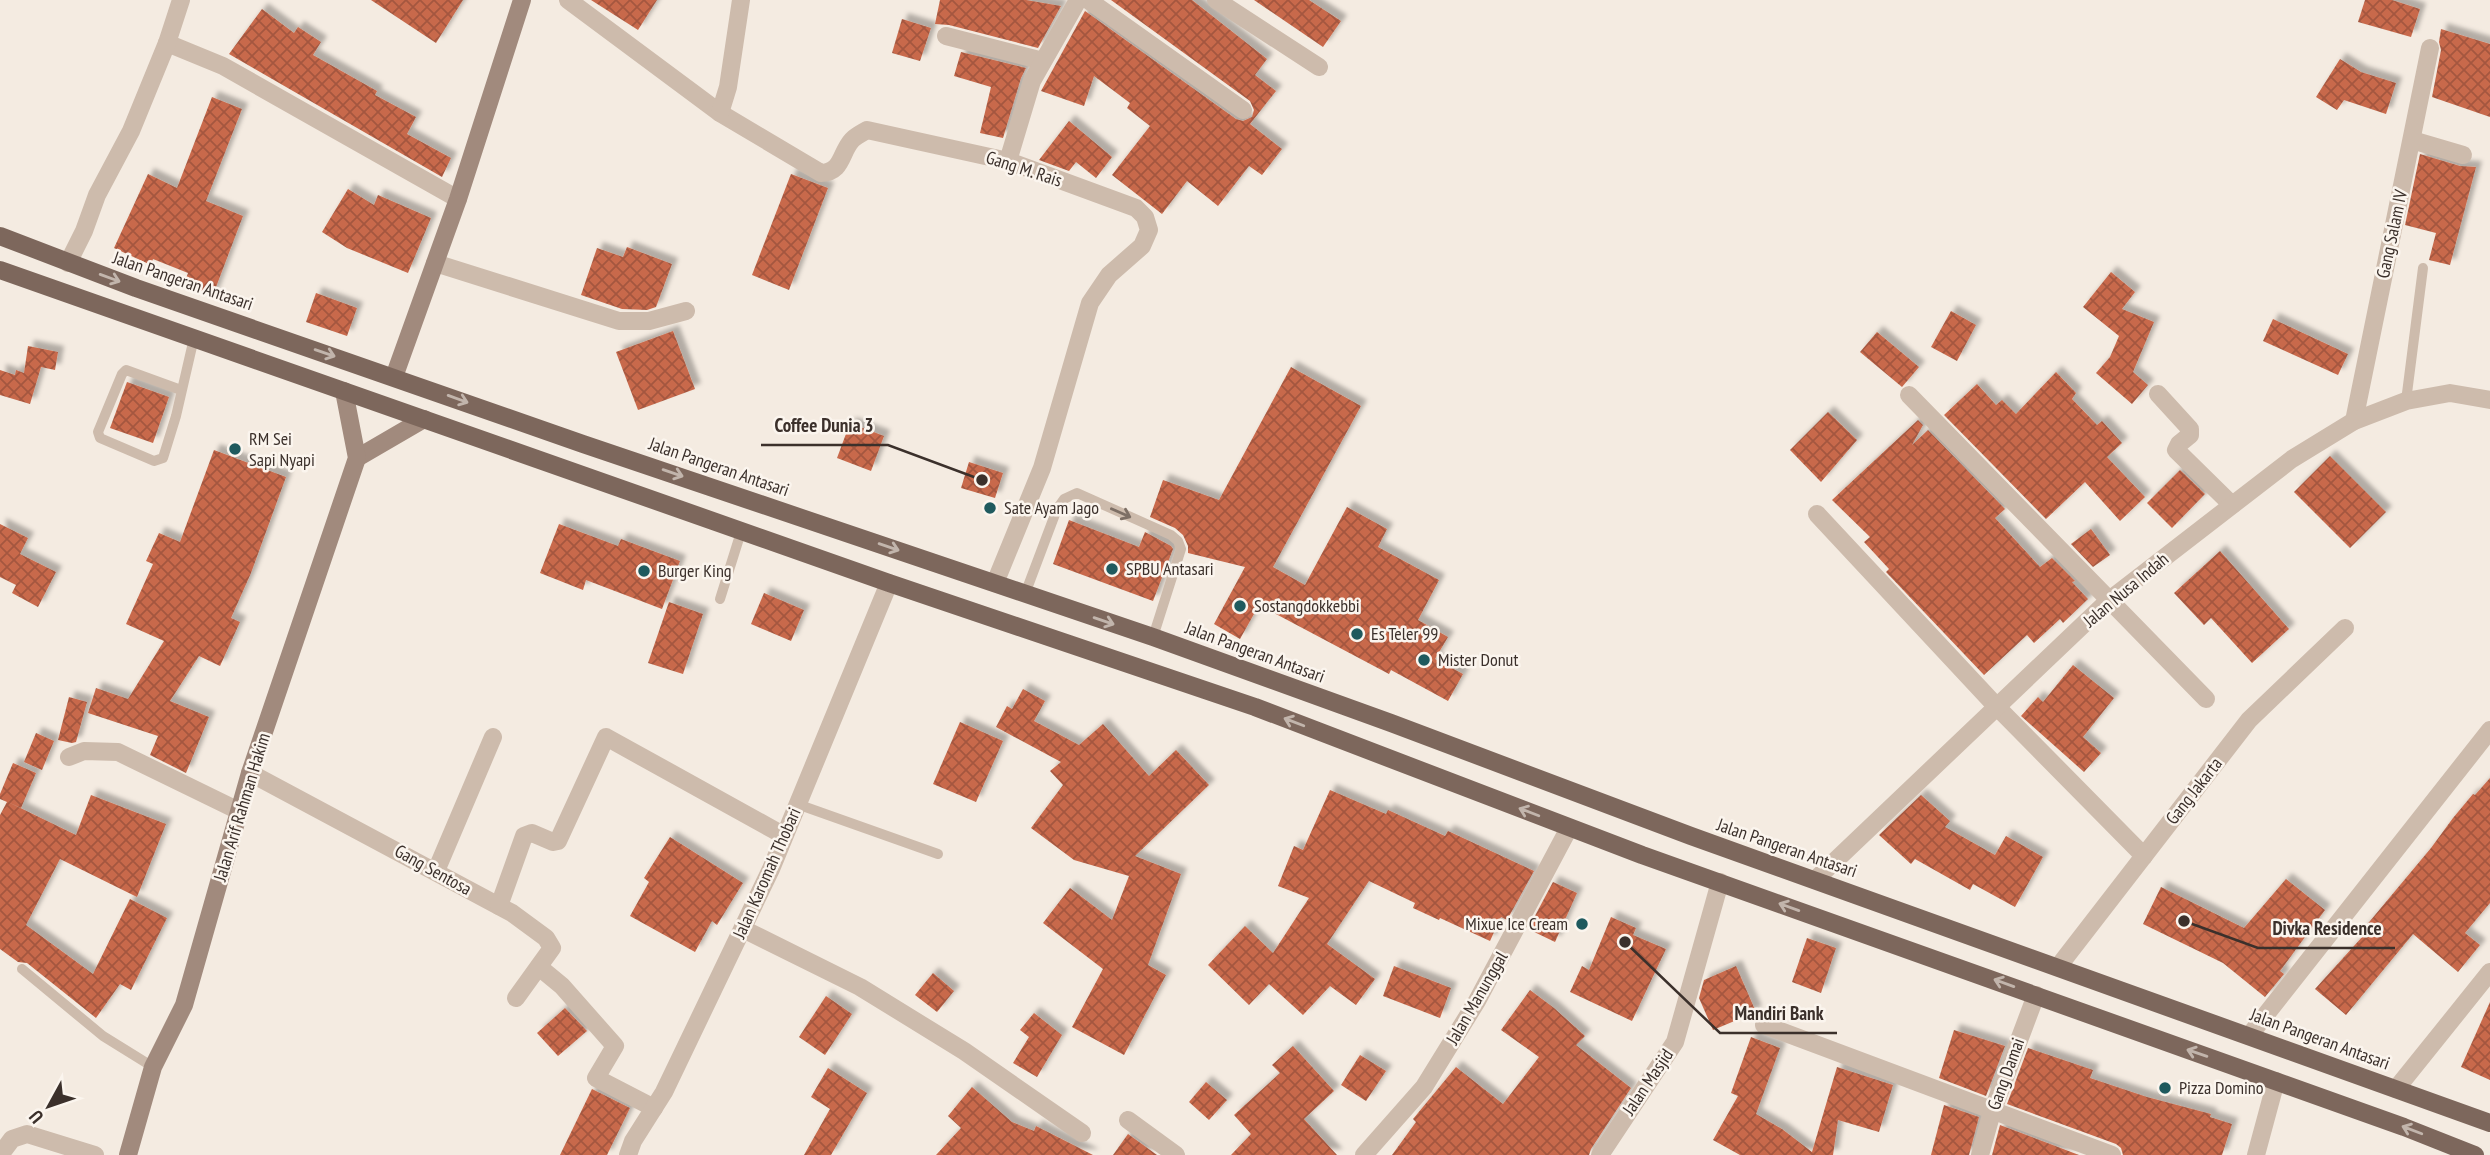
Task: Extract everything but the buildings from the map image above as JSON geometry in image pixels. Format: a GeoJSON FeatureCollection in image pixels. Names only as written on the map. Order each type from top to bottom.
{"type":"FeatureCollection","features":[{"type":"Feature","properties":{"kind":"main road","name":"Jalan Pangeran Antasari"},"geometry":{"type":"LineString","coordinates":[[0,236],[68,263],[583,444],[1153,637],[1391,723],[1587,799],[2490,1123]]}},
{"type":"Feature","properties":{"kind":"main road"},"geometry":{"type":"LineString","coordinates":[[0,270],[889,583],[1255,707],[1569,828],[2404,1127],[2471,1154]]}},
{"type":"Feature","properties":{"kind":"main road"},"geometry":{"type":"LineString","coordinates":[[1341,739],[1355,738],[1363,731],[1364,720],[1352,709]]}},
{"type":"Feature","properties":{"kind":"main road"},"geometry":{"type":"LineString","coordinates":[[1380,754],[1373,745],[1372,734],[1379,726],[1391,723]]}},
{"type":"Feature","properties":{"kind":"street"},"geometry":{"type":"LineString","coordinates":[[68,263],[97,195],[131,131],[167,43],[181,0]]}},
{"type":"Feature","properties":{"kind":"street"},"geometry":{"type":"LineString","coordinates":[[394,377],[458,199],[522,0]]}},
{"type":"Feature","properties":{"kind":"street","name":"Gang M. Rais"},"geometry":{"type":"LineString","coordinates":[[568,0],[720,113],[821,173],[837,169],[850,141],[867,130],[1009,161],[1136,208],[1145,217],[1149,230],[1142,246],[1109,275],[1090,303],[1042,468],[995,583]]}},
{"type":"Feature","properties":{"kind":"street"},"geometry":{"type":"LineString","coordinates":[[720,113],[728,87],[741,0]]}},
{"type":"Feature","properties":{"kind":"street"},"geometry":{"type":"LineString","coordinates":[[1009,161],[1032,81],[1078,0]]}},
{"type":"Feature","properties":{"kind":"street"},"geometry":{"type":"LineString","coordinates":[[1088,0],[1243,110]]}},
{"type":"Feature","properties":{"kind":"street"},"geometry":{"type":"LineString","coordinates":[[1216,0],[1319,67]]}},
{"type":"Feature","properties":{"kind":"street"},"geometry":{"type":"LineString","coordinates":[[946,36],[1043,61]]}},
{"type":"Feature","properties":{"kind":"street"},"geometry":{"type":"LineString","coordinates":[[167,43],[223,66],[458,199]]}},
{"type":"Feature","properties":{"kind":"street","name":"Gang Salam IV"},"geometry":{"type":"LineString","coordinates":[[2354,421],[2430,48]]}},
{"type":"Feature","properties":{"kind":"street"},"geometry":{"type":"LineString","coordinates":[[2412,140],[2463,155]]}},
{"type":"Feature","properties":{"kind":"street"},"geometry":{"type":"LineString","coordinates":[[435,263],[619,321],[649,321],[687,311]]}},
{"type":"Feature","properties":{"kind":"street","name":"Jalan Arif Rahman Hakim"},"geometry":{"type":"LineString","coordinates":[[128,1155],[153,1067],[184,1005],[250,773],[357,458],[344,391]]}},
{"type":"Feature","properties":{"kind":"street","name":"Jalan Nusa Indah"},"geometry":{"type":"LineString","coordinates":[[1815,880],[2108,601],[2292,459],[2354,421],[2406,401],[2450,393],[2490,401]]}},
{"type":"Feature","properties":{"kind":"street"},"geometry":{"type":"LineString","coordinates":[[2158,394],[2190,429],[2190,435],[2176,450],[2232,505]]}},
{"type":"Feature","properties":{"kind":"street"},"geometry":{"type":"LineString","coordinates":[[1909,395],[2206,699]]}},
{"type":"Feature","properties":{"kind":"street"},"geometry":{"type":"LineString","coordinates":[[357,458],[424,419]]}},
{"type":"Feature","properties":{"kind":"street"},"geometry":{"type":"LineString","coordinates":[[1817,514],[1997,707],[2144,856]]}},
{"type":"Feature","properties":{"kind":"street","name":"Jalan Karomah Thobari"},"geometry":{"type":"LineString","coordinates":[[628,1155],[687,1047],[771,869],[889,583]]}},
{"type":"Feature","properties":{"kind":"street","name":"Gang Jakarta"},"geometry":{"type":"LineString","coordinates":[[2058,967],[2249,720],[2345,628]]}},
{"type":"Feature","properties":{"kind":"street"},"geometry":{"type":"LineString","coordinates":[[2249,1036],[2490,730]]}},
{"type":"Feature","properties":{"kind":"street"},"geometry":{"type":"LineString","coordinates":[[436,871],[493,737]]}},
{"type":"Feature","properties":{"kind":"street"},"geometry":{"type":"LineString","coordinates":[[499,906],[524,836],[532,833],[553,842],[562,837],[606,737],[783,835]]}},
{"type":"Feature","properties":{"kind":"street"},"geometry":{"type":"LineString","coordinates":[[69,757],[84,751],[118,752],[239,811]]}},
{"type":"Feature","properties":{"kind":"street","name":"Gang Sentosa"},"geometry":{"type":"LineString","coordinates":[[250,773],[512,913],[546,938],[552,948],[516,998]]}},
{"type":"Feature","properties":{"kind":"street","name":"Jalan Manunggal"},"geometry":{"type":"LineString","coordinates":[[1364,1155],[1424,1087],[1477,1001],[1569,828]]}},
{"type":"Feature","properties":{"kind":"street","name":"Jalan Masjid"},"geometry":{"type":"LineString","coordinates":[[1600,1155],[1675,1042],[1720,882]]}},
{"type":"Feature","properties":{"kind":"street"},"geometry":{"type":"LineString","coordinates":[[743,929],[872,994],[964,1051],[1082,1133]]}},
{"type":"Feature","properties":{"kind":"street"},"geometry":{"type":"LineString","coordinates":[[539,967],[562,986],[615,1046],[596,1078],[654,1108]]}},
{"type":"Feature","properties":{"kind":"street"},"geometry":{"type":"LineString","coordinates":[[2396,1089],[2490,972]]}},
{"type":"Feature","properties":{"kind":"street","name":"Gang Damai"},"geometry":{"type":"LineString","coordinates":[[1980,1155],[1992,1112],[2036,995]]}},
{"type":"Feature","properties":{"kind":"street"},"geometry":{"type":"LineString","coordinates":[[1764,1025],[2112,1155]]}},
{"type":"Feature","properties":{"kind":"street"},"geometry":{"type":"LineString","coordinates":[[2256,1155],[2276,1081]]}},
{"type":"Feature","properties":{"kind":"street"},"geometry":{"type":"LineString","coordinates":[[1128,1120],[1175,1155]]}},
{"type":"Feature","properties":{"kind":"street"},"geometry":{"type":"LineString","coordinates":[[0,1155],[12,1139],[27,1134],[95,1155]]}},
{"type":"Feature","properties":{"kind":"lane"},"geometry":{"type":"LineString","coordinates":[[2406,401],[2423,268]]}},
{"type":"Feature","properties":{"kind":"lane"},"geometry":{"type":"LineString","coordinates":[[181,390],[126,370],[98,432],[100,438],[154,461],[163,458],[170,439],[194,338]]}},
{"type":"Feature","properties":{"kind":"lane"},"geometry":{"type":"LineString","coordinates":[[1025,594],[1056,509],[1064,499],[1077,493],[1171,535],[1178,541],[1181,549],[1153,637]]}},
{"type":"Feature","properties":{"kind":"lane"},"geometry":{"type":"LineString","coordinates":[[720,599],[741,531]]}},
{"type":"Feature","properties":{"kind":"lane"},"geometry":{"type":"LineString","coordinates":[[797,804],[938,853]]}},
{"type":"Feature","properties":{"kind":"lane"},"geometry":{"type":"LineString","coordinates":[[22,970],[103,1036],[153,1067]]}},
{"type":"Feature","properties":{"kind":"place","name":"RM Sei Sapi Nyapi"},"geometry":{"type":"Point","coordinates":[235,449]}},
{"type":"Feature","properties":{"kind":"place","name":"Coffee Dunia 3"},"geometry":{"type":"Point","coordinates":[982,480]}},
{"type":"Feature","properties":{"kind":"place","name":"Sate Ayam Jago"},"geometry":{"type":"Point","coordinates":[990,508]}},
{"type":"Feature","properties":{"kind":"place","name":"SPBU Antasari"},"geometry":{"type":"Point","coordinates":[1112,569]}},
{"type":"Feature","properties":{"kind":"place","name":"Burger King"},"geometry":{"type":"Point","coordinates":[644,571]}},
{"type":"Feature","properties":{"kind":"place","name":"Sostangdokkebbi"},"geometry":{"type":"Point","coordinates":[1240,606]}},
{"type":"Feature","properties":{"kind":"place","name":"Es Teler 99"},"geometry":{"type":"Point","coordinates":[1357,634]}},
{"type":"Feature","properties":{"kind":"place","name":"Mister Donut"},"geometry":{"type":"Point","coordinates":[1424,660]}},
{"type":"Feature","properties":{"kind":"place","name":"Divka Residence"},"geometry":{"type":"Point","coordinates":[2184,921]}},
{"type":"Feature","properties":{"kind":"place","name":"Mixue Ice Cream"},"geometry":{"type":"Point","coordinates":[1582,924]}},
{"type":"Feature","properties":{"kind":"place","name":"Mandiri Bank"},"geometry":{"type":"Point","coordinates":[1625,942]}},
{"type":"Feature","properties":{"kind":"place","name":"Pizza Domino"},"geometry":{"type":"Point","coordinates":[2165,1088]}}]}
